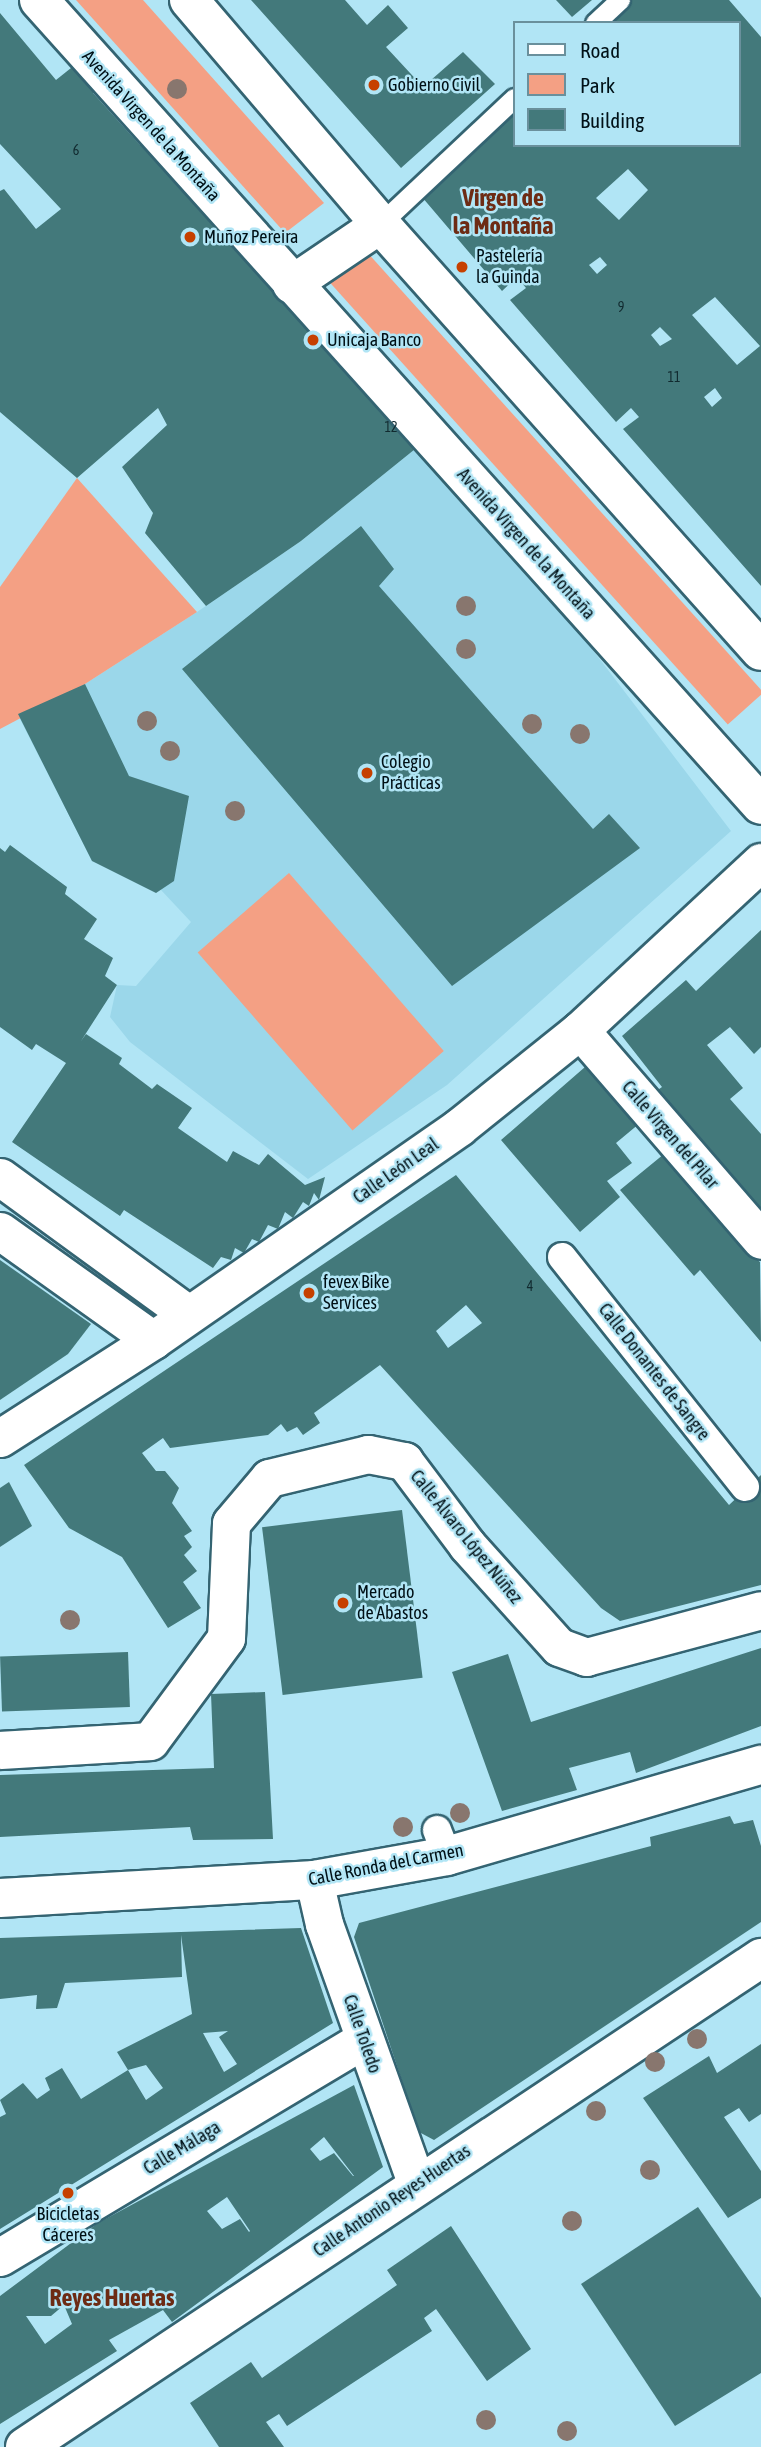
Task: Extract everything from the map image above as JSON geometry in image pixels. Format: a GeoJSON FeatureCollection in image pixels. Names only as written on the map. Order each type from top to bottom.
{"type":"FeatureCollection","features":[{"type":"Feature","properties":{"kind":"main road","name":"Avenida Virgen de la Montaña"},"geometry":{"type":"LineString","coordinates":[[39,0],[761,805]]}},
{"type":"Feature","properties":{"kind":"main road"},"geometry":{"type":"LineString","coordinates":[[189,0],[380,223],[761,651]]}},
{"type":"Feature","properties":{"kind":"main road","name":"Calle Ronda del Carmen"},"geometry":{"type":"LineString","coordinates":[[0,1898],[275,1872],[314,1880],[442,1843],[761,1765]]}},
{"type":"Feature","properties":{"kind":"main road","name":"Calle Antonio Reyes Huertas"},"geometry":{"type":"LineString","coordinates":[[25,2447],[761,1958]]}},
{"type":"Feature","properties":{"kind":"street"},"geometry":{"type":"LineString","coordinates":[[291,284],[380,223]]}},
{"type":"Feature","properties":{"kind":"street","name":"Calle León Leal"},"geometry":{"type":"LineString","coordinates":[[0,1438],[153,1340],[459,1127],[580,1030],[761,862]]}},
{"type":"Feature","properties":{"kind":"street","name":"Calle Virgen del Pilar"},"geometry":{"type":"LineString","coordinates":[[580,1030],[761,1240]]}},
{"type":"Feature","properties":{"kind":"street"},"geometry":{"type":"LineString","coordinates":[[0,1177],[188,1314]]}},
{"type":"Feature","properties":{"kind":"street"},"geometry":{"type":"LineString","coordinates":[[0,1231],[153,1340]]}},
{"type":"Feature","properties":{"kind":"street","name":"Calle Donantes de Sangre"},"geometry":{"type":"LineString","coordinates":[[562,1257],[745,1487]]}},
{"type":"Feature","properties":{"kind":"street","name":"Calle Álvaro López Núñez"},"geometry":{"type":"LineString","coordinates":[[0,1750],[150,1741],[226,1638],[231,1523],[269,1478],[368,1454],[404,1461],[467,1545],[559,1647],[586,1657],[761,1610]]}},
{"type":"Feature","properties":{"kind":"street","name":"Calle Toledo"},"geometry":{"type":"LineString","coordinates":[[314,1880],[324,1924],[417,2185]]}},
{"type":"Feature","properties":{"kind":"street","name":"Calle Málaga"},"geometry":{"type":"LineString","coordinates":[[0,2257],[363,2039]]}},
{"type":"Feature","properties":{"kind":"lane"},"geometry":{"type":"LineString","coordinates":[[597,21],[620,0]]}},
{"type":"Feature","properties":{"kind":"lane"},"geometry":{"type":"LineString","coordinates":[[380,223],[512,100]]}},
{"type":"Feature","properties":{"kind":"shaded area","name":"Colegio Prácticas"},"geometry":{"type":"Polygon","coordinates":[[[430,437],[731,831],[447,1085],[308,1179],[130,1042],[110,1017],[117,985],[136,986],[191,922],[161,890],[92,861],[18,715],[85,684],[197,612],[301,541],[430,437]]]}},
{"type":"Feature","properties":{"kind":"green space"},"geometry":{"type":"Polygon","coordinates":[[[76,0],[143,0],[324,203],[285,233],[76,0]]]}},
{"type":"Feature","properties":{"kind":"green space"},"geometry":{"type":"Polygon","coordinates":[[[366,251],[761,690],[761,695],[728,725],[330,283],[366,251]]]}},
{"type":"Feature","properties":{"kind":"green space"},"geometry":{"type":"Polygon","coordinates":[[[77,478],[197,612],[85,684],[0,729],[0,587],[77,478]]]}},
{"type":"Feature","properties":{"kind":"green space"},"geometry":{"type":"Polygon","coordinates":[[[289,873],[444,1051],[353,1130],[198,952],[289,873]]]}},
{"type":"Feature","properties":{"kind":"building","name":"Gobierno Civil"},"geometry":{"type":"Polygon","coordinates":[[[251,0],[345,0],[367,25],[388,5],[408,28],[386,47],[423,87],[463,52],[495,84],[401,168],[251,0]]]}},
{"type":"Feature","properties":{"kind":"building"},"geometry":{"type":"Polygon","coordinates":[[[556,0],[592,0],[572,17],[556,0]]]}},
{"type":"Feature","properties":{"kind":"building"},"geometry":{"type":"Polygon","coordinates":[[[631,0],[729,0],[761,37],[761,586],[623,429],[639,417],[631,408],[616,422],[510,300],[526,288],[517,277],[502,291],[416,190],[512,104],[512,147],[740,147],[740,21],[607,21],[631,0]],[[628,169],[596,198],[619,220],[648,190],[628,169]],[[600,257],[589,265],[597,274],[607,265],[600,257]],[[715,297],[692,315],[737,365],[760,346],[715,297]],[[660,327],[651,335],[660,346],[672,339],[660,327]],[[715,388],[704,397],[712,407],[722,398],[715,388]]]}},
{"type":"Feature","properties":{"kind":"building"},"geometry":{"type":"Polygon","coordinates":[[[0,13],[56,80],[76,64],[96,88],[93,93],[140,145],[146,139],[430,437],[301,541],[206,606],[145,533],[153,513],[122,467],[167,425],[158,408],[77,478],[0,412],[0,191],[4,189],[36,229],[61,209],[0,144],[0,13]]]}},
{"type":"Feature","properties":{"kind":"building"},"geometry":{"type":"Polygon","coordinates":[[[361,526],[394,569],[379,586],[593,829],[609,814],[640,848],[452,986],[182,669],[361,526]]]}},
{"type":"Feature","properties":{"kind":"building"},"geometry":{"type":"Polygon","coordinates":[[[85,684],[129,776],[189,796],[174,881],[156,893],[92,861],[18,714],[85,684]]]}},
{"type":"Feature","properties":{"kind":"building"},"geometry":{"type":"Polygon","coordinates":[[[10,845],[67,887],[65,894],[97,919],[84,939],[113,958],[105,976],[117,985],[81,1041],[86,1034],[122,1058],[119,1064],[152,1089],[157,1084],[192,1108],[178,1128],[227,1162],[233,1151],[259,1165],[268,1154],[305,1185],[325,1177],[319,1200],[314,1193],[309,1206],[303,1202],[293,1218],[285,1212],[278,1229],[268,1225],[259,1242],[252,1239],[244,1253],[235,1248],[231,1260],[221,1257],[213,1268],[124,1210],[120,1216],[12,1142],[66,1063],[36,1044],[32,1050],[0,1027],[0,848],[5,852],[10,845]]]}},
{"type":"Feature","properties":{"kind":"building"},"geometry":{"type":"Polygon","coordinates":[[[761,930],[761,1047],[754,1054],[730,1027],[707,1045],[743,1088],[730,1099],[761,1134],[761,1210],[693,1130],[652,1094],[662,1087],[622,1036],[686,980],[696,991],[761,930]]]}},
{"type":"Feature","properties":{"kind":"building"},"geometry":{"type":"Polygon","coordinates":[[[585,1067],[640,1123],[616,1143],[632,1163],[607,1181],[620,1197],[580,1232],[501,1140],[585,1067]]]}},
{"type":"Feature","properties":{"kind":"building"},"geometry":{"type":"Polygon","coordinates":[[[664,1154],[734,1240],[760,1262],[761,1342],[700,1270],[694,1276],[620,1190],[664,1154]]]}},
{"type":"Feature","properties":{"kind":"building"},"geometry":{"type":"Polygon","coordinates":[[[456,1175],[729,1505],[761,1475],[761,1585],[620,1621],[601,1608],[380,1365],[314,1413],[320,1423],[303,1435],[297,1427],[287,1432],[281,1424],[268,1435],[170,1448],[163,1438],[142,1453],[156,1471],[165,1471],[179,1488],[172,1503],[192,1531],[184,1536],[192,1547],[184,1555],[197,1571],[183,1582],[201,1608],[168,1628],[122,1557],[69,1528],[24,1465],[456,1175]],[[466,1305],[436,1331],[448,1348],[482,1323],[466,1305]]]}},
{"type":"Feature","properties":{"kind":"building"},"geometry":{"type":"Polygon","coordinates":[[[0,1260],[91,1324],[68,1354],[0,1400],[0,1260]]]}},
{"type":"Feature","properties":{"kind":"building"},"geometry":{"type":"Polygon","coordinates":[[[9,1482],[32,1526],[0,1547],[0,1488],[9,1482]]]}},
{"type":"Feature","properties":{"kind":"building","name":"Mercado de Abastos"},"geometry":{"type":"Polygon","coordinates":[[[402,1510],[423,1678],[283,1695],[262,1527],[402,1510]]]}},
{"type":"Feature","properties":{"kind":"building"},"geometry":{"type":"Polygon","coordinates":[[[761,1648],[761,1726],[636,1773],[630,1752],[569,1768],[577,1790],[502,1811],[452,1672],[508,1654],[531,1722],[761,1648]]]}},
{"type":"Feature","properties":{"kind":"building"},"geometry":{"type":"Polygon","coordinates":[[[128,1652],[130,1707],[2,1711],[0,1656],[128,1652]]]}},
{"type":"Feature","properties":{"kind":"building"},"geometry":{"type":"Polygon","coordinates":[[[265,1692],[273,1839],[193,1840],[190,1827],[0,1837],[0,1775],[214,1768],[211,1694],[265,1692]]]}},
{"type":"Feature","properties":{"kind":"building"},"geometry":{"type":"Polygon","coordinates":[[[730,1816],[734,1824],[753,1820],[761,1846],[761,1922],[434,2140],[419,2132],[354,1937],[359,1923],[651,1846],[650,1837],[730,1816]]]}},
{"type":"Feature","properties":{"kind":"building"},"geometry":{"type":"Polygon","coordinates":[[[301,1928],[333,2023],[0,2229],[0,2117],[6,2114],[0,2100],[23,2083],[37,2099],[50,2090],[45,2078],[62,2068],[81,2099],[128,2070],[117,2052],[192,2014],[181,1935],[182,1977],[65,1983],[57,2008],[36,2009],[37,1995],[0,1999],[0,1938],[301,1928]],[[228,2031],[203,2033],[224,2072],[237,2064],[219,2037],[228,2031]],[[146,2065],[128,2070],[146,2100],[163,2088],[146,2065]]]}},
{"type":"Feature","properties":{"kind":"building"},"geometry":{"type":"Polygon","coordinates":[[[761,2044],[761,2114],[749,2122],[739,2108],[724,2117],[761,2171],[761,2198],[728,2218],[643,2098],[709,2056],[717,2073],[761,2044]]]}},
{"type":"Feature","properties":{"kind":"building"},"geometry":{"type":"Polygon","coordinates":[[[354,2085],[383,2167],[172,2322],[163,2310],[109,2340],[117,2351],[0,2424],[0,2296],[98,2223],[354,2085]],[[324,2137],[310,2149],[320,2161],[334,2153],[354,2176],[324,2137]],[[227,2197],[207,2211],[222,2229],[240,2219],[250,2231],[227,2197]],[[64,2305],[51,2316],[26,2316],[45,2344],[72,2324],[64,2305]]]}},
{"type":"Feature","properties":{"kind":"building"},"geometry":{"type":"Polygon","coordinates":[[[698,2207],[761,2298],[761,2373],[675,2426],[581,2284],[698,2207]]]}},
{"type":"Feature","properties":{"kind":"building"},"geometry":{"type":"Polygon","coordinates":[[[451,2226],[531,2349],[487,2381],[436,2309],[424,2318],[432,2331],[287,2426],[279,2414],[266,2422],[284,2447],[219,2447],[190,2403],[251,2362],[262,2378],[397,2285],[387,2270],[451,2226]]]}},
{"type":"Feature","properties":{"kind":"place","name":"Gobierno Civil"},"geometry":{"type":"Point","coordinates":[374,85]}},
{"type":"Feature","properties":{"kind":"place","name":"Muñoz Pereira"},"geometry":{"type":"Point","coordinates":[190,237]}},
{"type":"Feature","properties":{"kind":"place","name":"Pastelería la Guinda"},"geometry":{"type":"Point","coordinates":[462,267]}},
{"type":"Feature","properties":{"kind":"place","name":"Unicaja Banco"},"geometry":{"type":"Point","coordinates":[313,340]}},
{"type":"Feature","properties":{"kind":"place","name":"Colegio Prácticas"},"geometry":{"type":"Point","coordinates":[367,773]}},
{"type":"Feature","properties":{"kind":"place","name":"fevex Bike Services"},"geometry":{"type":"Point","coordinates":[309,1293]}},
{"type":"Feature","properties":{"kind":"place","name":"Mercado de Abastos"},"geometry":{"type":"Point","coordinates":[343,1603]}},
{"type":"Feature","properties":{"kind":"place","name":"Bicicletas Cáceres"},"geometry":{"type":"Point","coordinates":[68,2193]}},
{"type":"Feature","properties":{"kind":"district","name":"Virgen de la Montaña"},"geometry":{"type":"Point","coordinates":[503,212]}},
{"type":"Feature","properties":{"kind":"district","name":"Reyes Huertas"},"geometry":{"type":"Point","coordinates":[112,2298]}}]}
